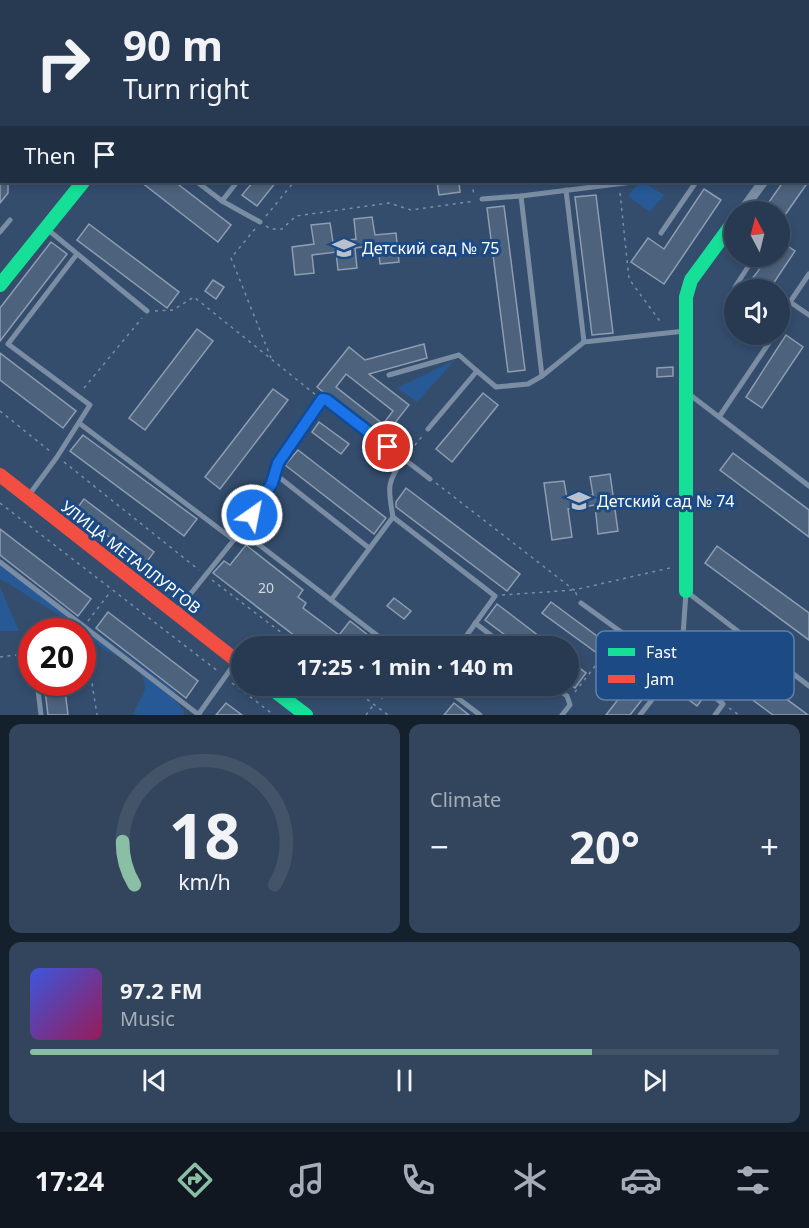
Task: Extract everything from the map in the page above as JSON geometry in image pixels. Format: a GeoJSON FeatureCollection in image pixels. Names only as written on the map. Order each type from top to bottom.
{"type":"FeatureCollection","features":[{"type":"Feature","properties":{"kind":"street"},"geometry":{"type":"LineString","coordinates":[[749,201],[762,183]]}},
{"type":"Feature","properties":{"kind":"street"},"geometry":{"type":"LineString","coordinates":[[0,285],[46,228],[77,184]]}},
{"type":"Feature","properties":{"kind":"street"},"geometry":{"type":"LineString","coordinates":[[686,591],[686,297],[691,280],[724,235]]}},
{"type":"Feature","properties":{"kind":"street","name":"УЛИЦА МЕТАЛЛУРГОВ"},"geometry":{"type":"LineString","coordinates":[[0,475],[231,657]]}},
{"type":"Feature","properties":{"kind":"street"},"geometry":{"type":"LineString","coordinates":[[281,696],[306,715]]}},
{"type":"Feature","properties":{"kind":"lane"},"geometry":{"type":"LineString","coordinates":[[198,183],[222,201],[260,222]]}},
{"type":"Feature","properties":{"kind":"lane"},"geometry":{"type":"LineString","coordinates":[[222,201],[236,183]]}},
{"type":"Feature","properties":{"kind":"lane"},"geometry":{"type":"LineString","coordinates":[[482,199],[619,183]]}},
{"type":"Feature","properties":{"kind":"lane"},"geometry":{"type":"LineString","coordinates":[[661,233],[695,183]]}},
{"type":"Feature","properties":{"kind":"lane"},"geometry":{"type":"LineString","coordinates":[[566,190],[584,342]]}},
{"type":"Feature","properties":{"kind":"lane"},"geometry":{"type":"LineString","coordinates":[[521,196],[542,376]]}},
{"type":"Feature","properties":{"kind":"lane"},"geometry":{"type":"LineString","coordinates":[[0,232],[10,220]]}},
{"type":"Feature","properties":{"kind":"lane"},"geometry":{"type":"LineString","coordinates":[[46,228],[147,311]]}},
{"type":"Feature","properties":{"kind":"lane"},"geometry":{"type":"LineString","coordinates":[[8,344],[77,254]]}},
{"type":"Feature","properties":{"kind":"lane"},"geometry":{"type":"LineString","coordinates":[[809,274],[790,302],[809,315]]}},
{"type":"Feature","properties":{"kind":"lane"},"geometry":{"type":"LineString","coordinates":[[389,375],[459,355],[496,387],[528,384],[542,376],[584,342],[686,331]]}},
{"type":"Feature","properties":{"kind":"lane"},"geometry":{"type":"LineString","coordinates":[[0,345],[8,344],[90,405],[57,457],[28,496]]}},
{"type":"Feature","properties":{"kind":"lane"},"geometry":{"type":"LineString","coordinates":[[719,417],[768,345]]}},
{"type":"Feature","properties":{"kind":"lane"},"geometry":{"type":"LineString","coordinates":[[428,429],[477,371]]}},
{"type":"Feature","properties":{"kind":"lane"},"geometry":{"type":"LineString","coordinates":[[685,392],[809,486]]}},
{"type":"Feature","properties":{"kind":"lane"},"geometry":{"type":"LineString","coordinates":[[175,613],[241,531],[272,483],[278,463],[322,399],[327,400],[430,479]]}},
{"type":"Feature","properties":{"kind":"lane"},"geometry":{"type":"LineString","coordinates":[[79,423],[234,540]]}},
{"type":"Feature","properties":{"kind":"lane"},"geometry":{"type":"LineString","coordinates":[[404,458],[390,482],[389,493],[393,517],[495,596],[466,636]]}},
{"type":"Feature","properties":{"kind":"lane"},"geometry":{"type":"LineString","coordinates":[[274,474],[369,548]]}},
{"type":"Feature","properties":{"kind":"lane"},"geometry":{"type":"LineString","coordinates":[[331,600],[393,517]]}},
{"type":"Feature","properties":{"kind":"lane"},"geometry":{"type":"LineString","coordinates":[[241,531],[378,636]]}},
{"type":"Feature","properties":{"kind":"lane"},"geometry":{"type":"LineString","coordinates":[[0,562],[72,618]]}},
{"type":"Feature","properties":{"kind":"lane"},"geometry":{"type":"LineString","coordinates":[[683,631],[686,591]]}},
{"type":"Feature","properties":{"kind":"lane"},"geometry":{"type":"LineString","coordinates":[[686,591],[738,631]]}},
{"type":"Feature","properties":{"kind":"lane"},"geometry":{"type":"LineString","coordinates":[[581,603],[621,631]]}},
{"type":"Feature","properties":{"kind":"lane"},"geometry":{"type":"LineString","coordinates":[[475,623],[492,636]]}},
{"type":"Feature","properties":{"kind":"lane"},"geometry":{"type":"LineString","coordinates":[[96,636],[198,715],[231,671]]}},
{"type":"Feature","properties":{"kind":"lane"},"geometry":{"type":"LineString","coordinates":[[794,674],[809,686]]}},
{"type":"Feature","properties":{"kind":"lane"},"geometry":{"type":"LineString","coordinates":[[39,696],[41,715]]}},
{"type":"Feature","properties":{"kind":"lane"},"geometry":{"type":"LineString","coordinates":[[455,696],[480,715]]}},
{"type":"Feature","properties":{"kind":"lane"},"geometry":{"type":"LineString","coordinates":[[562,715],[570,705],[567,696]]}},
{"type":"Feature","properties":{"kind":"lane"},"geometry":{"type":"LineString","coordinates":[[640,715],[652,700]]}},
{"type":"Feature","properties":{"kind":"lane"},"geometry":{"type":"LineString","coordinates":[[715,715],[723,704],[718,700]]}},
{"type":"Feature","properties":{"kind":"path"},"geometry":{"type":"LineString","coordinates":[[271,359],[231,258],[293,183]]}},
{"type":"Feature","properties":{"kind":"path"},"geometry":{"type":"LineString","coordinates":[[619,183],[629,279],[668,333]]}},
{"type":"Feature","properties":{"kind":"path"},"geometry":{"type":"LineString","coordinates":[[260,222],[271,229],[282,229],[296,216],[389,203],[411,210],[475,201]]}},
{"type":"Feature","properties":{"kind":"path"},"geometry":{"type":"LineString","coordinates":[[78,396],[147,311],[173,310],[194,297],[322,399]]}},
{"type":"Feature","properties":{"kind":"path"},"geometry":{"type":"LineString","coordinates":[[0,411],[285,636]]}},
{"type":"Feature","properties":{"kind":"path"},"geometry":{"type":"LineString","coordinates":[[404,458],[428,429]]}},
{"type":"Feature","properties":{"kind":"path"},"geometry":{"type":"LineString","coordinates":[[430,479],[574,590]]}},
{"type":"Feature","properties":{"kind":"path"},"geometry":{"type":"LineString","coordinates":[[0,503],[274,715]]}},
{"type":"Feature","properties":{"kind":"path"},"geometry":{"type":"LineString","coordinates":[[495,596],[574,590],[686,564]]}},
{"type":"Feature","properties":{"kind":"path"},"geometry":{"type":"LineString","coordinates":[[91,618],[112,590]]}},
{"type":"Feature","properties":{"kind":"path"},"geometry":{"type":"LineString","coordinates":[[0,657],[18,655]]}},
{"type":"Feature","properties":{"kind":"path"},"geometry":{"type":"LineString","coordinates":[[568,700],[596,665]]}},
{"type":"Feature","properties":{"kind":"path"},"geometry":{"type":"LineString","coordinates":[[94,696],[97,715]]}},
{"type":"Feature","properties":{"kind":"path"},"geometry":{"type":"LineString","coordinates":[[363,696],[388,715]]}},
{"type":"Feature","properties":{"kind":"path"},"geometry":{"type":"LineString","coordinates":[[366,715],[374,704]]}},
{"type":"Feature","properties":{"kind":"path"},"geometry":{"type":"LineString","coordinates":[[723,704],[739,715]]}},
{"type":"Feature","properties":{"kind":"shaded area"},"geometry":{"type":"Polygon","coordinates":[[[639,183],[645,183],[664,195],[650,212],[628,196],[639,183]]]}},
{"type":"Feature","properties":{"kind":"shaded area"},"geometry":{"type":"Polygon","coordinates":[[[455,360],[417,402],[397,388],[455,360]]]}},
{"type":"Feature","properties":{"kind":"shaded area"},"geometry":{"type":"Polygon","coordinates":[[[0,559],[78,618],[63,618],[0,579],[0,559]]]}},
{"type":"Feature","properties":{"kind":"shaded area"},"geometry":{"type":"Polygon","coordinates":[[[0,587],[18,631],[0,631],[0,587]]]}},
{"type":"Feature","properties":{"kind":"shaded area"},"geometry":{"type":"Polygon","coordinates":[[[96,632],[176,692],[173,697],[184,711],[184,715],[134,715],[145,690],[144,680],[137,669],[127,661],[104,649],[96,642],[96,632]]]}},
{"type":"Feature","properties":{"kind":"building"},"geometry":{"type":"Polygon","coordinates":[[[0,183],[5,183],[8,185],[8,193],[0,203],[0,183]]]}},
{"type":"Feature","properties":{"kind":"building"},"geometry":{"type":"Polygon","coordinates":[[[142,183],[176,183],[231,225],[218,242],[142,183]]]}},
{"type":"Feature","properties":{"kind":"building"},"geometry":{"type":"Polygon","coordinates":[[[252,183],[275,183],[257,206],[242,195],[252,183]]]}},
{"type":"Feature","properties":{"kind":"building"},"geometry":{"type":"Polygon","coordinates":[[[437,183],[459,183],[460,192],[439,195],[437,183]]]}},
{"type":"Feature","properties":{"kind":"building"},"geometry":{"type":"Polygon","coordinates":[[[782,183],[807,183],[790,208],[790,201],[770,201],[782,183]]]}},
{"type":"Feature","properties":{"kind":"building"},"geometry":{"type":"Polygon","coordinates":[[[704,189],[721,200],[664,284],[631,262],[648,238],[664,249],[704,189]]]}},
{"type":"Feature","properties":{"kind":"building"},"geometry":{"type":"Polygon","coordinates":[[[596,195],[613,333],[592,335],[575,197],[596,195]]]}},
{"type":"Feature","properties":{"kind":"building"},"geometry":{"type":"Polygon","coordinates":[[[504,206],[525,370],[508,372],[487,208],[504,206]]]}},
{"type":"Feature","properties":{"kind":"building"},"geometry":{"type":"Polygon","coordinates":[[[372,217],[375,235],[396,233],[399,262],[380,264],[378,245],[355,248],[357,268],[338,270],[336,252],[312,255],[314,273],[295,275],[292,247],[314,244],[311,225],[330,223],[333,242],[356,239],[354,219],[372,217]]]}},
{"type":"Feature","properties":{"kind":"building"},"geometry":{"type":"Polygon","coordinates":[[[89,224],[179,292],[167,308],[77,240],[89,224]]]}},
{"type":"Feature","properties":{"kind":"building"},"geometry":{"type":"Polygon","coordinates":[[[51,242],[67,254],[0,341],[0,308],[51,242]]]}},
{"type":"Feature","properties":{"kind":"building"},"geometry":{"type":"Polygon","coordinates":[[[790,248],[795,251],[790,258],[790,248]]]}},
{"type":"Feature","properties":{"kind":"building"},"geometry":{"type":"Polygon","coordinates":[[[761,267],[784,267],[776,279],[752,279],[761,267]]]}},
{"type":"Feature","properties":{"kind":"building"},"geometry":{"type":"Polygon","coordinates":[[[213,280],[224,287],[216,299],[205,291],[213,280]]]}},
{"type":"Feature","properties":{"kind":"building"},"geometry":{"type":"Polygon","coordinates":[[[197,329],[213,341],[145,430],[129,418],[197,329]]]}},
{"type":"Feature","properties":{"kind":"building"},"geometry":{"type":"Polygon","coordinates":[[[790,338],[803,347],[762,408],[746,397],[780,345],[790,345],[790,338]]]}},
{"type":"Feature","properties":{"kind":"building"},"geometry":{"type":"Polygon","coordinates":[[[424,344],[427,358],[369,374],[409,405],[384,437],[317,387],[349,347],[365,360],[424,344]],[[346,374],[336,387],[383,424],[393,411],[346,374]]]}},
{"type":"Feature","properties":{"kind":"building"},"geometry":{"type":"Polygon","coordinates":[[[0,353],[76,411],[63,428],[0,380],[0,353]]]}},
{"type":"Feature","properties":{"kind":"building"},"geometry":{"type":"Polygon","coordinates":[[[673,367],[673,376],[657,377],[657,368],[673,367]]]}},
{"type":"Feature","properties":{"kind":"building"},"geometry":{"type":"Polygon","coordinates":[[[273,389],[288,400],[220,489],[205,477],[273,389]]]}},
{"type":"Feature","properties":{"kind":"building"},"geometry":{"type":"Polygon","coordinates":[[[483,393],[498,405],[452,462],[436,449],[483,393]]]}},
{"type":"Feature","properties":{"kind":"building"},"geometry":{"type":"Polygon","coordinates":[[[319,422],[349,444],[341,454],[312,432],[319,422]]]}},
{"type":"Feature","properties":{"kind":"building"},"geometry":{"type":"Polygon","coordinates":[[[83,435],[197,519],[184,536],[70,451],[83,435]]]}},
{"type":"Feature","properties":{"kind":"building"},"geometry":{"type":"Polygon","coordinates":[[[298,450],[386,518],[374,534],[285,465],[298,450]]]}},
{"type":"Feature","properties":{"kind":"building"},"geometry":{"type":"Polygon","coordinates":[[[733,453],[809,510],[809,537],[720,470],[733,453]]]}},
{"type":"Feature","properties":{"kind":"building"},"geometry":{"type":"Polygon","coordinates":[[[610,474],[618,531],[598,534],[595,505],[568,509],[572,537],[552,540],[544,483],[564,481],[567,498],[593,495],[590,477],[610,474]]]}},
{"type":"Feature","properties":{"kind":"building"},"geometry":{"type":"Polygon","coordinates":[[[406,488],[520,574],[507,591],[396,507],[396,502],[406,488]]]}},
{"type":"Feature","properties":{"kind":"building"},"geometry":{"type":"Polygon","coordinates":[[[84,499],[154,552],[145,564],[75,511],[84,499]]]}},
{"type":"Feature","properties":{"kind":"building"},"geometry":{"type":"Polygon","coordinates":[[[0,529],[91,599],[78,616],[0,555],[0,529]]]}},
{"type":"Feature","properties":{"kind":"building"},"geometry":{"type":"Polygon","coordinates":[[[246,545],[303,590],[298,597],[306,603],[303,608],[339,635],[350,621],[369,636],[295,636],[213,573],[224,561],[230,565],[246,545]]]}},
{"type":"Feature","properties":{"kind":"building"},"geometry":{"type":"Polygon","coordinates":[[[717,546],[809,613],[809,640],[705,563],[717,546]]]}},
{"type":"Feature","properties":{"kind":"building"},"geometry":{"type":"Polygon","coordinates":[[[394,598],[411,611],[404,619],[387,606],[394,598]]]}},
{"type":"Feature","properties":{"kind":"building"},"geometry":{"type":"Polygon","coordinates":[[[551,602],[596,635],[596,652],[579,640],[579,636],[574,636],[542,613],[551,602]]]}},
{"type":"Feature","properties":{"kind":"building"},"geometry":{"type":"Polygon","coordinates":[[[497,604],[539,636],[507,636],[485,620],[497,604]]]}},
{"type":"Feature","properties":{"kind":"building"},"geometry":{"type":"Polygon","coordinates":[[[108,612],[198,681],[186,698],[96,628],[108,612]]]}},
{"type":"Feature","properties":{"kind":"building"},"geometry":{"type":"Polygon","coordinates":[[[579,668],[586,673],[579,683],[579,668]]]}},
{"type":"Feature","properties":{"kind":"building"},"geometry":{"type":"Polygon","coordinates":[[[46,696],[66,696],[68,715],[48,715],[46,696]]]}},
{"type":"Feature","properties":{"kind":"building"},"geometry":{"type":"Polygon","coordinates":[[[618,700],[642,700],[630,715],[606,715],[618,700]]]}},
{"type":"Feature","properties":{"kind":"building"},"geometry":{"type":"Polygon","coordinates":[[[689,700],[702,700],[697,706],[689,700]]]}},
{"type":"Feature","properties":{"kind":"building"},"geometry":{"type":"Polygon","coordinates":[[[753,700],[788,700],[808,715],[773,715],[753,700]]]}},
{"type":"Feature","properties":{"kind":"building"},"geometry":{"type":"Polygon","coordinates":[[[226,703],[242,715],[216,715],[226,703]]]}},
{"type":"Feature","properties":{"kind":"building"},"geometry":{"type":"Polygon","coordinates":[[[454,703],[469,715],[444,715],[454,703]]]}},
{"type":"Feature","properties":{"kind":"traffic: fast"},"geometry":{"type":"LineString","coordinates":[[0,285],[82,183]]}},
{"type":"Feature","properties":{"kind":"traffic: fast"},"geometry":{"type":"LineString","coordinates":[[686,591],[686,297],[691,280],[724,235]]}},
{"type":"Feature","properties":{"kind":"traffic: fast"},"geometry":{"type":"LineString","coordinates":[[281,696],[306,715]]}},
{"type":"Feature","properties":{"kind":"traffic: jam"},"geometry":{"type":"LineString","coordinates":[[0,475],[231,656]]}},
{"type":"Feature","properties":{"kind":"place","name":"Детский сад № 75"},"geometry":{"type":"Point","coordinates":[344,248]}},
{"type":"Feature","properties":{"kind":"place","name":"Детский сад № 74"},"geometry":{"type":"Point","coordinates":[579,501]}},
{"type":"Feature","properties":{"kind":"route"},"geometry":{"type":"LineString","coordinates":[[252,515],[272,483],[278,463],[322,399],[327,400],[388,447]]}}]}
